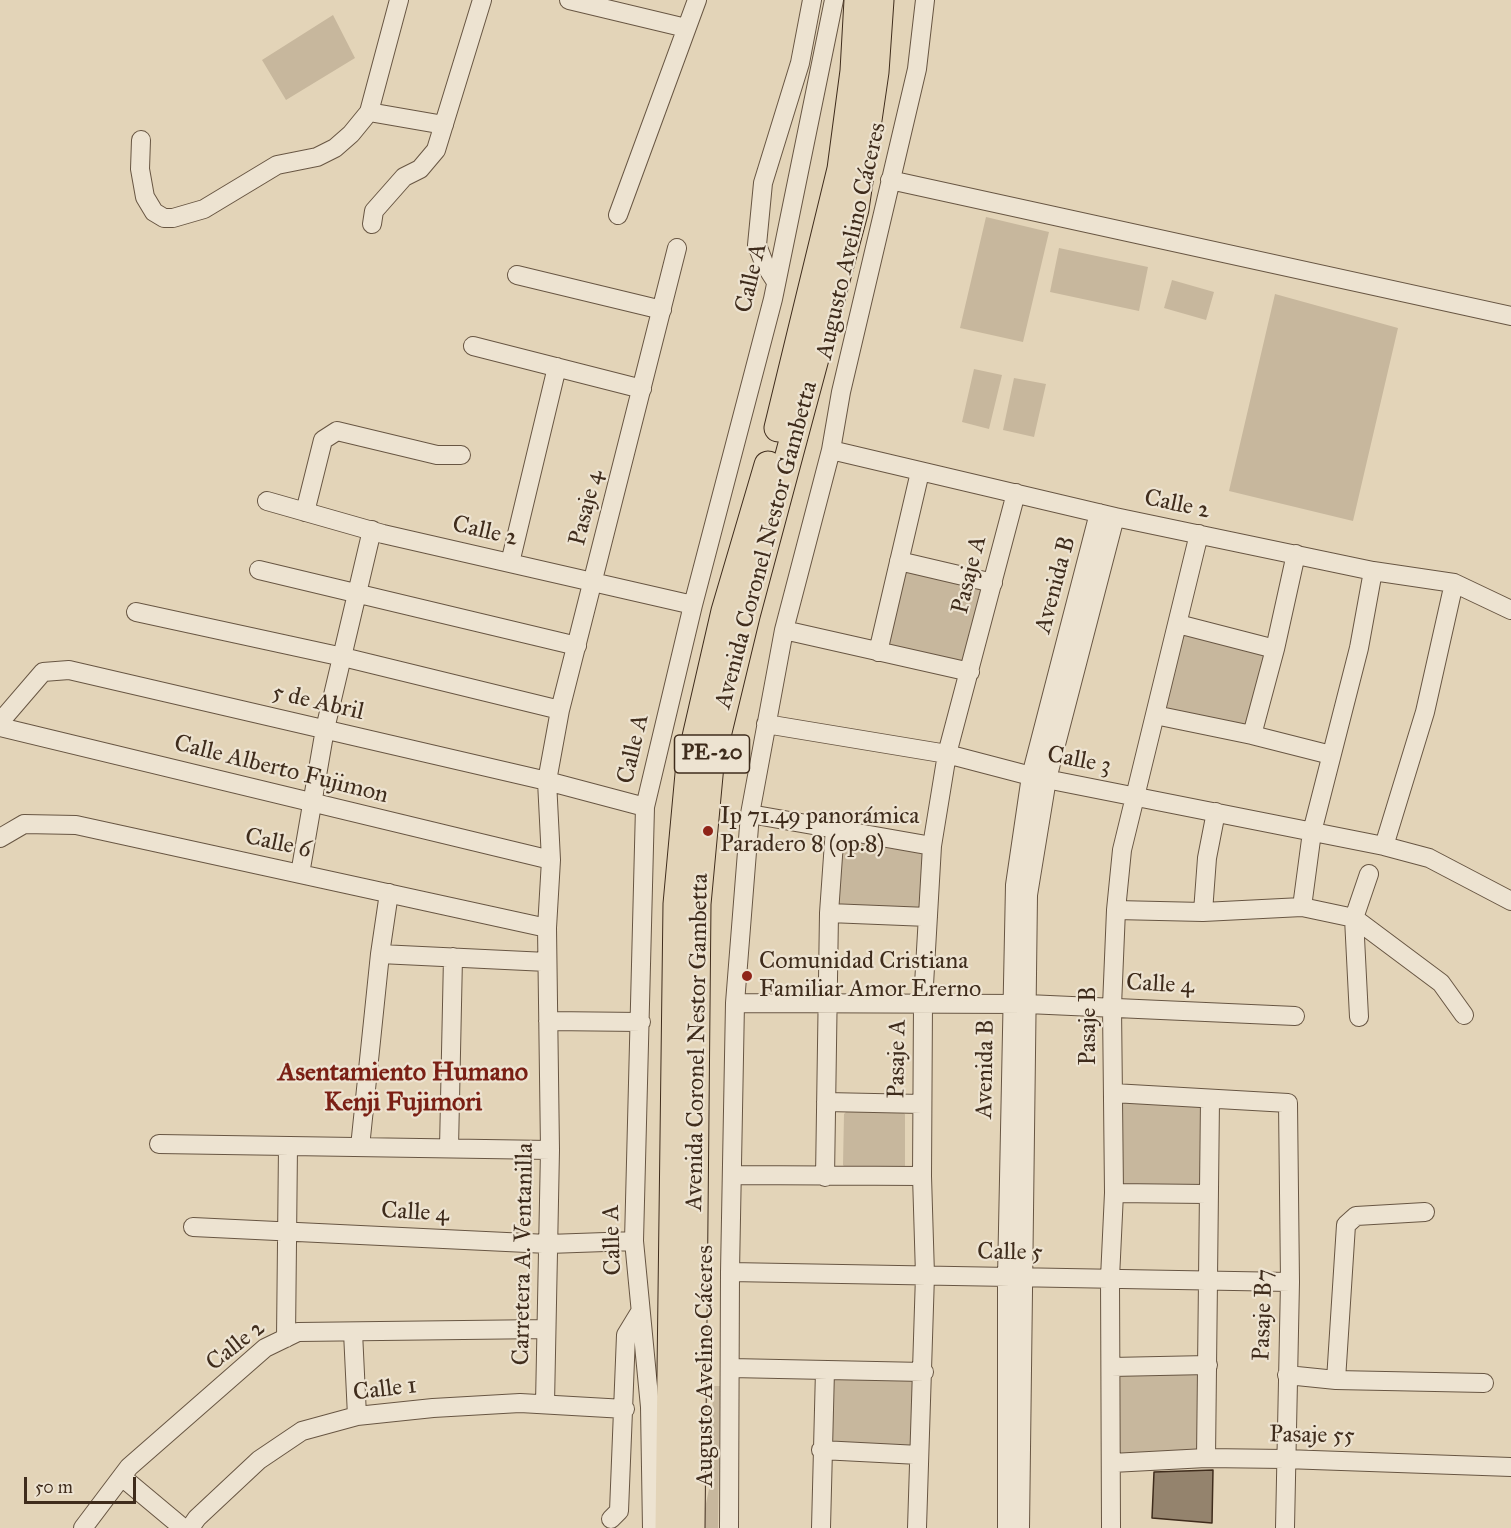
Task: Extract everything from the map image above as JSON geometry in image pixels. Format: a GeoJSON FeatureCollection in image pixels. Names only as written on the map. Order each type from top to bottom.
{"type":"FeatureCollection","features":[{"type":"Feature","properties":{"kind":"highway","name":"Avenida Coronel Nestor Gambetta"},"geometry":{"type":"LineString","coordinates":[[669,1528],[677,904],[690,763],[725,611],[774,445],[833,205],[854,71],[858,0]]}},
{"type":"Feature","properties":{"kind":"highway","name":"Avenida Coronel Nestor Gambetta"},"geometry":{"type":"LineString","coordinates":[[691,1528],[697,904],[710,765],[746,616],[855,209],[875,72],[880,0]]}},
{"type":"Feature","properties":{"kind":"street"},"geometry":{"type":"LineString","coordinates":[[141,140],[140,170],[145,197],[154,212],[164,218],[173,218],[204,209],[277,165],[317,157],[335,148],[351,134],[369,112],[399,0]]}},
{"type":"Feature","properties":{"kind":"street"},"geometry":{"type":"LineString","coordinates":[[372,224],[374,211],[404,177],[420,169],[436,150],[482,0]]}},
{"type":"Feature","properties":{"kind":"street"},"geometry":{"type":"LineString","coordinates":[[569,0],[686,28]]}},
{"type":"Feature","properties":{"kind":"street"},"geometry":{"type":"LineString","coordinates":[[618,215],[697,0]]}},
{"type":"Feature","properties":{"kind":"street"},"geometry":{"type":"LineString","coordinates":[[776,282],[764,263],[757,244],[763,183],[800,63],[812,0]]}},
{"type":"Feature","properties":{"kind":"street","name":"Calle A"},"geometry":{"type":"LineString","coordinates":[[652,1528],[650,1407],[633,1241],[641,1022],[641,895],[645,807],[693,605],[776,282],[834,0]]}},
{"type":"Feature","properties":{"kind":"street","name":"Augusto Avelino Cáceres"},"geometry":{"type":"LineString","coordinates":[[729,1528],[730,1272],[735,1003],[750,814],[784,630],[831,450],[841,392],[917,69],[925,0]]}},
{"type":"Feature","properties":{"kind":"street"},"geometry":{"type":"LineString","coordinates":[[369,112],[444,125]]}},
{"type":"Feature","properties":{"kind":"street"},"geometry":{"type":"LineString","coordinates":[[890,180],[1511,315]]}},
{"type":"Feature","properties":{"kind":"street","name":"Pasaje 4"},"geometry":{"type":"LineString","coordinates":[[547,781],[560,710],[677,248]]}},
{"type":"Feature","properties":{"kind":"street"},"geometry":{"type":"LineString","coordinates":[[517,274],[662,310]]}},
{"type":"Feature","properties":{"kind":"street"},"geometry":{"type":"LineString","coordinates":[[473,346],[642,389]]}},
{"type":"Feature","properties":{"kind":"street"},"geometry":{"type":"LineString","coordinates":[[510,563],[557,367]]}},
{"type":"Feature","properties":{"kind":"street"},"geometry":{"type":"LineString","coordinates":[[305,512],[323,440],[337,431],[437,455],[461,455]]}},
{"type":"Feature","properties":{"kind":"street","name":"Calle 2"},"geometry":{"type":"LineString","coordinates":[[831,450],[1107,515],[1373,571],[1454,584],[1511,610]]}},
{"type":"Feature","properties":{"kind":"street"},"geometry":{"type":"LineString","coordinates":[[878,652],[920,472]]}},
{"type":"Feature","properties":{"kind":"street","name":"Pasaje A"},"geometry":{"type":"LineString","coordinates":[[917,1528],[926,1275],[922,1176],[923,1002],[932,846],[947,754],[1016,493]]}},
{"type":"Feature","properties":{"kind":"street","name":"Calle 2"},"geometry":{"type":"LineString","coordinates":[[267,501],[372,530],[693,605]]}},
{"type":"Feature","properties":{"kind":"street","name":"Avenida B"},"geometry":{"type":"LineString","coordinates":[[1007,1528],[1015,1277],[1019,1004],[1015,885],[1039,778],[1107,515]]}},
{"type":"Feature","properties":{"kind":"street"},"geometry":{"type":"LineString","coordinates":[[300,874],[325,729],[359,595],[372,530]]}},
{"type":"Feature","properties":{"kind":"street","name":"Pasaje B"},"geometry":{"type":"LineString","coordinates":[[1111,1528],[1110,1278],[1114,1193],[1112,1006],[1116,909],[1122,849],[1198,534]]}},
{"type":"Feature","properties":{"kind":"street"},"geometry":{"type":"LineString","coordinates":[[1252,735],[1275,649],[1296,554]]}},
{"type":"Feature","properties":{"kind":"street"},"geometry":{"type":"LineString","coordinates":[[899,561],[993,583]]}},
{"type":"Feature","properties":{"kind":"street"},"geometry":{"type":"LineString","coordinates":[[259,570],[577,646]]}},
{"type":"Feature","properties":{"kind":"street"},"geometry":{"type":"LineString","coordinates":[[1302,907],[1312,832],[1359,648],[1373,571]]}},
{"type":"Feature","properties":{"kind":"street"},"geometry":{"type":"LineString","coordinates":[[1384,846],[1425,712],[1454,584]]}},
{"type":"Feature","properties":{"kind":"street"},"geometry":{"type":"LineString","coordinates":[[136,612],[343,657],[560,710]]}},
{"type":"Feature","properties":{"kind":"street"},"geometry":{"type":"LineString","coordinates":[[1178,624],[1275,649]]}},
{"type":"Feature","properties":{"kind":"street"},"geometry":{"type":"LineString","coordinates":[[784,630],[970,672]]}},
{"type":"Feature","properties":{"kind":"street","name":"5 de Abril"},"geometry":{"type":"LineString","coordinates":[[0,722],[43,672],[56,670],[325,729],[547,781],[645,807]]}},
{"type":"Feature","properties":{"kind":"street"},"geometry":{"type":"LineString","coordinates":[[1155,716],[1252,735],[1331,755]]}},
{"type":"Feature","properties":{"kind":"street","name":"Calle 3"},"geometry":{"type":"LineString","coordinates":[[766,724],[947,754],[1039,778],[1384,846],[1429,858],[1511,901]]}},
{"type":"Feature","properties":{"kind":"street","name":"Calle Alberto Fujimon"},"geometry":{"type":"LineString","coordinates":[[0,727],[550,860]]}},
{"type":"Feature","properties":{"kind":"street","name":"Carretera A. Ventanilla"},"geometry":{"type":"LineString","coordinates":[[545,1404],[550,1150],[547,928],[550,860],[547,781]]}},
{"type":"Feature","properties":{"kind":"street"},"geometry":{"type":"LineString","coordinates":[[1203,912],[1207,858],[1216,812]]}},
{"type":"Feature","properties":{"kind":"street"},"geometry":{"type":"LineString","coordinates":[[750,814],[932,846]]}},
{"type":"Feature","properties":{"kind":"street","name":"Calle 6"},"geometry":{"type":"LineString","coordinates":[[0,838],[24,824],[76,825],[547,928]]}},
{"type":"Feature","properties":{"kind":"street"},"geometry":{"type":"LineString","coordinates":[[825,1177],[829,913],[835,828]]}},
{"type":"Feature","properties":{"kind":"street"},"geometry":{"type":"LineString","coordinates":[[1359,1017],[1354,918],[1369,874]]}},
{"type":"Feature","properties":{"kind":"street"},"geometry":{"type":"LineString","coordinates":[[360,1147],[380,954],[389,894]]}},
{"type":"Feature","properties":{"kind":"street"},"geometry":{"type":"LineString","coordinates":[[1116,909],[1203,912],[1302,907],[1354,918],[1441,983],[1464,1015]]}},
{"type":"Feature","properties":{"kind":"street"},"geometry":{"type":"LineString","coordinates":[[829,913],[928,917]]}},
{"type":"Feature","properties":{"kind":"street"},"geometry":{"type":"LineString","coordinates":[[380,954],[547,962]]}},
{"type":"Feature","properties":{"kind":"street"},"geometry":{"type":"LineString","coordinates":[[449,1148],[453,957]]}},
{"type":"Feature","properties":{"kind":"street","name":"Calle 4"},"geometry":{"type":"LineString","coordinates":[[735,1003],[923,1002],[1112,1006],[1295,1016]]}},
{"type":"Feature","properties":{"kind":"street"},"geometry":{"type":"LineString","coordinates":[[548,1020],[641,1022]]}},
{"type":"Feature","properties":{"kind":"street"},"geometry":{"type":"LineString","coordinates":[[1113,1093],[1210,1100],[1207,1194],[1209,1280],[1206,1458]]}},
{"type":"Feature","properties":{"kind":"street","name":"Pasaje B7"},"geometry":{"type":"LineString","coordinates":[[1210,1100],[1288,1103],[1290,1282],[1285,1528]]}},
{"type":"Feature","properties":{"kind":"street"},"geometry":{"type":"LineString","coordinates":[[826,1102],[922,1104]]}},
{"type":"Feature","properties":{"kind":"street"},"geometry":{"type":"LineString","coordinates":[[159,1144],[550,1150]]}},
{"type":"Feature","properties":{"kind":"street"},"geometry":{"type":"LineString","coordinates":[[286,1338],[288,1146]]}},
{"type":"Feature","properties":{"kind":"street"},"geometry":{"type":"LineString","coordinates":[[732,1175],[922,1176]]}},
{"type":"Feature","properties":{"kind":"street"},"geometry":{"type":"LineString","coordinates":[[1114,1193],[1207,1194]]}},
{"type":"Feature","properties":{"kind":"street"},"geometry":{"type":"LineString","coordinates":[[1336,1380],[1346,1225],[1356,1216],[1425,1212]]}},
{"type":"Feature","properties":{"kind":"street","name":"Calle 4"},"geometry":{"type":"LineString","coordinates":[[193,1227],[548,1244],[633,1241]]}},
{"type":"Feature","properties":{"kind":"street","name":"Calle 5"},"geometry":{"type":"LineString","coordinates":[[730,1272],[1290,1282]]}},
{"type":"Feature","properties":{"kind":"street","name":"Avenida B"},"geometry":{"type":"LineString","coordinates":[[1015,1277],[1020,1528]]}},
{"type":"Feature","properties":{"kind":"street"},"geometry":{"type":"LineString","coordinates":[[610,1519],[619,1511],[625,1409],[626,1335],[640,1312]]}},
{"type":"Feature","properties":{"kind":"street","name":"Calle 2"},"geometry":{"type":"LineString","coordinates":[[83,1528],[129,1467],[265,1348],[298,1332],[546,1329]]}},
{"type":"Feature","properties":{"kind":"street"},"geometry":{"type":"LineString","coordinates":[[353,1332],[357,1416]]}},
{"type":"Feature","properties":{"kind":"street"},"geometry":{"type":"LineString","coordinates":[[1111,1367],[1208,1365]]}},
{"type":"Feature","properties":{"kind":"street"},"geometry":{"type":"LineString","coordinates":[[731,1368],[924,1372]]}},
{"type":"Feature","properties":{"kind":"street"},"geometry":{"type":"LineString","coordinates":[[821,1528],[825,1370]]}},
{"type":"Feature","properties":{"kind":"street"},"geometry":{"type":"LineString","coordinates":[[1287,1375],[1336,1380],[1484,1383]]}},
{"type":"Feature","properties":{"kind":"street","name":"Calle 1"},"geometry":{"type":"LineString","coordinates":[[190,1528],[197,1518],[260,1460],[302,1431],[357,1416],[444,1408],[520,1403],[625,1409]]}},
{"type":"Feature","properties":{"kind":"street"},"geometry":{"type":"LineString","coordinates":[[822,1450],[919,1455]]}},
{"type":"Feature","properties":{"kind":"street","name":"Pasaje 55"},"geometry":{"type":"LineString","coordinates":[[1112,1463],[1206,1458],[1511,1467]]}},
{"type":"Feature","properties":{"kind":"street"},"geometry":{"type":"LineString","coordinates":[[122,1477],[183,1528]]}},
{"type":"Feature","properties":{"kind":"shaded area"},"geometry":{"type":"Polygon","coordinates":[[[333,15],[355,58],[286,100],[262,60],[333,15]]]}},
{"type":"Feature","properties":{"kind":"shaded area"},"geometry":{"type":"Polygon","coordinates":[[[986,217],[1049,232],[1023,342],[960,328],[986,217]]]}},
{"type":"Feature","properties":{"kind":"shaded area"},"geometry":{"type":"Polygon","coordinates":[[[1059,248],[1148,267],[1139,311],[1050,292],[1059,248]]]}},
{"type":"Feature","properties":{"kind":"shaded area"},"geometry":{"type":"Polygon","coordinates":[[[1172,280],[1214,292],[1206,320],[1164,308],[1172,280]]]}},
{"type":"Feature","properties":{"kind":"shaded area"},"geometry":{"type":"Polygon","coordinates":[[[1275,294],[1398,328],[1353,521],[1229,491],[1275,294]]]}},
{"type":"Feature","properties":{"kind":"shaded area"},"geometry":{"type":"Polygon","coordinates":[[[974,369],[1002,375],[989,429],[962,422],[974,369]]]}},
{"type":"Feature","properties":{"kind":"shaded area"},"geometry":{"type":"Polygon","coordinates":[[[1014,378],[1046,384],[1034,437],[1003,430],[1014,378]]]}},
{"type":"Feature","properties":{"kind":"shaded area"},"geometry":{"type":"Polygon","coordinates":[[[910,567],[981,586],[983,593],[961,664],[886,647],[902,571],[910,567]]]}},
{"type":"Feature","properties":{"kind":"shaded area"},"geometry":{"type":"Polygon","coordinates":[[[1181,631],[1262,651],[1265,656],[1248,724],[1244,727],[1163,711],[1181,631]]]}},
{"type":"Feature","properties":{"kind":"shaded area"},"geometry":{"type":"Polygon","coordinates":[[[840,835],[925,847],[923,912],[836,908],[840,835]]]}},
{"type":"Feature","properties":{"kind":"shaded area"},"geometry":{"type":"Polygon","coordinates":[[[1124,1103],[1200,1107],[1203,1111],[1202,1187],[1118,1185],[1120,1109],[1124,1103]]]}},
{"type":"Feature","properties":{"kind":"shaded area"},"geometry":{"type":"Polygon","coordinates":[[[848,1110],[899,1110],[905,1114],[905,1171],[848,1171],[843,1165],[844,1114],[848,1110]]]}},
{"type":"Feature","properties":{"kind":"shaded area"},"geometry":{"type":"Polygon","coordinates":[[[1198,1371],[1200,1376],[1200,1455],[1117,1458],[1116,1378],[1120,1374],[1198,1371]]]}},
{"type":"Feature","properties":{"kind":"shaded area"},"geometry":{"type":"Polygon","coordinates":[[[829,1376],[914,1381],[912,1448],[830,1441],[829,1376]]]}},
{"type":"Feature","properties":{"kind":"shaded area"},"geometry":{"type":"Polygon","coordinates":[[[713,1386],[720,1386],[718,1528],[701,1528],[710,1484],[713,1386]]]}},
{"type":"Feature","properties":{"kind":"building"},"geometry":{"type":"Polygon","coordinates":[[[1213,1470],[1212,1523],[1152,1518],[1154,1472],[1213,1470]]]}},
{"type":"Feature","properties":{"kind":"place","name":"Ip 71.49 panorámica Paradero 8 (op.8)"},"geometry":{"type":"Point","coordinates":[708,831]}},
{"type":"Feature","properties":{"kind":"place","name":"Comunidad Cristiana Familiar Amor Ererno"},"geometry":{"type":"Point","coordinates":[747,976]}},
{"type":"Feature","properties":{"kind":"district","name":"Asentamiento Humano Kenji Fujimori"},"geometry":{"type":"Point","coordinates":[403,1089]}}]}
